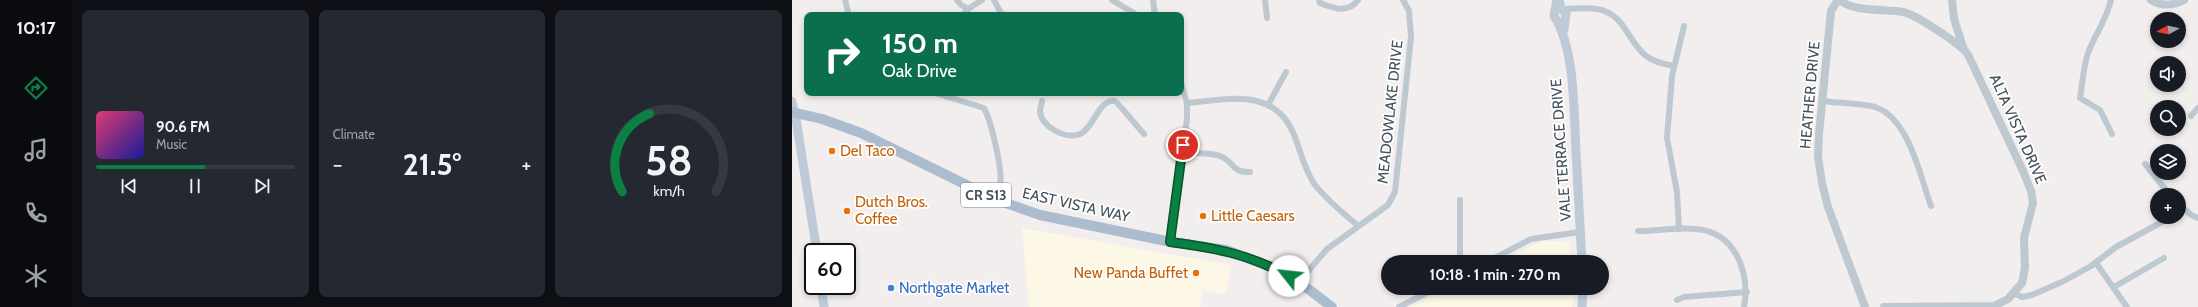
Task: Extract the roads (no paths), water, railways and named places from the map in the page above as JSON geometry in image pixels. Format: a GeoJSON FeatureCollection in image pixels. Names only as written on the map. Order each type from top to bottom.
{"type":"FeatureCollection","features":[{"type":"Feature","properties":{"kind":"main road","name":"VALE TERRACE DRIVE"},"geometry":{"type":"LineString","coordinates":[[1561,10],[1573,86],[1582,255]]}},
{"type":"Feature","properties":{"kind":"main road","name":"EAST VISTA WAY"},"geometry":{"type":"LineString","coordinates":[[794,112],[822,119],[861,133],[991,197],[1040,215],[1170,242],[1226,250],[1272,267],[1299,282],[1332,307]]}},
{"type":"Feature","properties":{"kind":"main road"},"geometry":{"type":"LineString","coordinates":[[794,112],[816,243]]}},
{"type":"Feature","properties":{"kind":"main road"},"geometry":{"type":"LineString","coordinates":[[822,295],[824,307]]}},
{"type":"Feature","properties":{"kind":"main road"},"geometry":{"type":"LineString","coordinates":[[1582,307],[1583,295]]}},
{"type":"Feature","properties":{"kind":"street"},"geometry":{"type":"LineString","coordinates":[[846,0],[848,12]]}},
{"type":"Feature","properties":{"kind":"street"},"geometry":{"type":"LineString","coordinates":[[958,0],[961,5],[968,8]]}},
{"type":"Feature","properties":{"kind":"street"},"geometry":{"type":"LineString","coordinates":[[965,12],[968,8],[982,0]]}},
{"type":"Feature","properties":{"kind":"street"},"geometry":{"type":"LineString","coordinates":[[994,0],[1000,12]]}},
{"type":"Feature","properties":{"kind":"street"},"geometry":{"type":"LineString","coordinates":[[1112,0],[1132,12]]}},
{"type":"Feature","properties":{"kind":"street"},"geometry":{"type":"LineString","coordinates":[[1153,0],[1155,12]]}},
{"type":"Feature","properties":{"kind":"street"},"geometry":{"type":"LineString","coordinates":[[1264,0],[1267,18]]}},
{"type":"Feature","properties":{"kind":"street"},"geometry":{"type":"LineString","coordinates":[[1319,0],[1320,3],[1334,9],[1349,7],[1358,0]]}},
{"type":"Feature","properties":{"kind":"street","name":"MEADOWLAKE DRIVE"},"geometry":{"type":"LineString","coordinates":[[1299,282],[1327,249],[1357,225],[1388,205],[1395,192],[1412,37],[1409,11],[1403,0]]}},
{"type":"Feature","properties":{"kind":"street","name":"ALTA VISTA DRIVE"},"geometry":{"type":"LineString","coordinates":[[1839,0],[1844,4],[1854,7],[1905,12],[1929,25],[1964,50],[1972,63],[2023,170],[2033,197],[2033,209],[2023,242],[2024,277],[2019,288],[2014,293],[1994,306],[1884,307]]}},
{"type":"Feature","properties":{"kind":"street","name":"HEATHER DRIVE"},"geometry":{"type":"LineString","coordinates":[[1839,0],[1832,11],[1822,100],[1818,157],[1822,184],[1865,307]]}},
{"type":"Feature","properties":{"kind":"street"},"geometry":{"type":"LineString","coordinates":[[1952,0],[1954,19],[1964,50]]}},
{"type":"Feature","properties":{"kind":"street"},"geometry":{"type":"LineString","coordinates":[[2111,0],[2106,19],[2090,49],[2086,60],[2080,98],[2100,110],[2112,134]]}},
{"type":"Feature","properties":{"kind":"street"},"geometry":{"type":"LineString","coordinates":[[2151,0],[2161,5],[2178,4],[2184,0]]}},
{"type":"Feature","properties":{"kind":"street"},"geometry":{"type":"LineString","coordinates":[[1561,10],[1597,8],[1613,15],[1624,25],[1645,55],[1660,63],[1674,66]]}},
{"type":"Feature","properties":{"kind":"street"},"geometry":{"type":"LineString","coordinates":[[1679,229],[1677,192],[1667,138],[1674,66],[1684,26]]}},
{"type":"Feature","properties":{"kind":"street"},"geometry":{"type":"LineString","coordinates":[[1268,105],[1286,72]]}},
{"type":"Feature","properties":{"kind":"street"},"geometry":{"type":"LineString","coordinates":[[1170,242],[1188,103],[1184,92]]}},
{"type":"Feature","properties":{"kind":"street"},"geometry":{"type":"LineString","coordinates":[[945,96],[984,108],[990,118],[1000,169],[1000,185],[991,197]]}},
{"type":"Feature","properties":{"kind":"street"},"geometry":{"type":"LineString","coordinates":[[1188,103],[1241,98],[1255,99],[1268,105],[1286,120],[1295,136],[1305,167],[1315,184],[1357,225]]}},
{"type":"Feature","properties":{"kind":"street"},"geometry":{"type":"LineString","coordinates":[[1822,100],[1875,108],[1897,123],[1906,137],[1931,206]]}},
{"type":"Feature","properties":{"kind":"street"},"geometry":{"type":"LineString","coordinates":[[792,101],[794,112]]}},
{"type":"Feature","properties":{"kind":"street"},"geometry":{"type":"LineString","coordinates":[[1042,101],[1040,110],[1041,116],[1058,133],[1064,136],[1081,134],[1087,129],[1101,108],[1108,102],[1114,101],[1118,103],[1132,123],[1144,134]]}},
{"type":"Feature","properties":{"kind":"street"},"geometry":{"type":"LineString","coordinates":[[2191,116],[2198,108]]}},
{"type":"Feature","properties":{"kind":"street"},"geometry":{"type":"LineString","coordinates":[[1182,152],[1219,156],[1241,173],[1250,172]]}},
{"type":"Feature","properties":{"kind":"street"},"geometry":{"type":"LineString","coordinates":[[2145,164],[2164,188]]}},
{"type":"Feature","properties":{"kind":"street"},"geometry":{"type":"LineString","coordinates":[[1460,200],[1460,255]]}},
{"type":"Feature","properties":{"kind":"street"},"geometry":{"type":"LineString","coordinates":[[2186,210],[2191,215],[2198,218]]}},
{"type":"Feature","properties":{"kind":"street"},"geometry":{"type":"LineString","coordinates":[[2014,293],[2022,297],[2032,296],[2096,263],[2116,247],[2158,224]]}},
{"type":"Feature","properties":{"kind":"street"},"geometry":{"type":"LineString","coordinates":[[1638,231],[1697,229],[1712,233],[1732,247],[1743,268],[1747,292],[1744,307]]}},
{"type":"Feature","properties":{"kind":"street"},"geometry":{"type":"LineString","coordinates":[[1500,255],[1531,239],[1580,232]]}},
{"type":"Feature","properties":{"kind":"street"},"geometry":{"type":"LineString","coordinates":[[2114,287],[2164,258]]}},
{"type":"Feature","properties":{"kind":"street"},"geometry":{"type":"LineString","coordinates":[[2096,263],[2127,307]]}},
{"type":"Feature","properties":{"kind":"street"},"geometry":{"type":"LineString","coordinates":[[1677,300],[1684,296],[1747,292]]}},
{"type":"Feature","properties":{"kind":"street"},"geometry":{"type":"LineString","coordinates":[[1399,307],[1422,295]]}},
{"type":"Feature","properties":{"kind":"place","name":"Del Taco"},"geometry":{"type":"Point","coordinates":[832,151]}},
{"type":"Feature","properties":{"kind":"place","name":"Dutch Bros. Coffee"},"geometry":{"type":"Point","coordinates":[847,211]}},
{"type":"Feature","properties":{"kind":"place","name":"Little Caesars"},"geometry":{"type":"Point","coordinates":[1203,216]}},
{"type":"Feature","properties":{"kind":"place","name":"New Panda Buffet"},"geometry":{"type":"Point","coordinates":[1196,273]}},
{"type":"Feature","properties":{"kind":"place","name":"Northgate Market"},"geometry":{"type":"Point","coordinates":[891,288]}}]}
